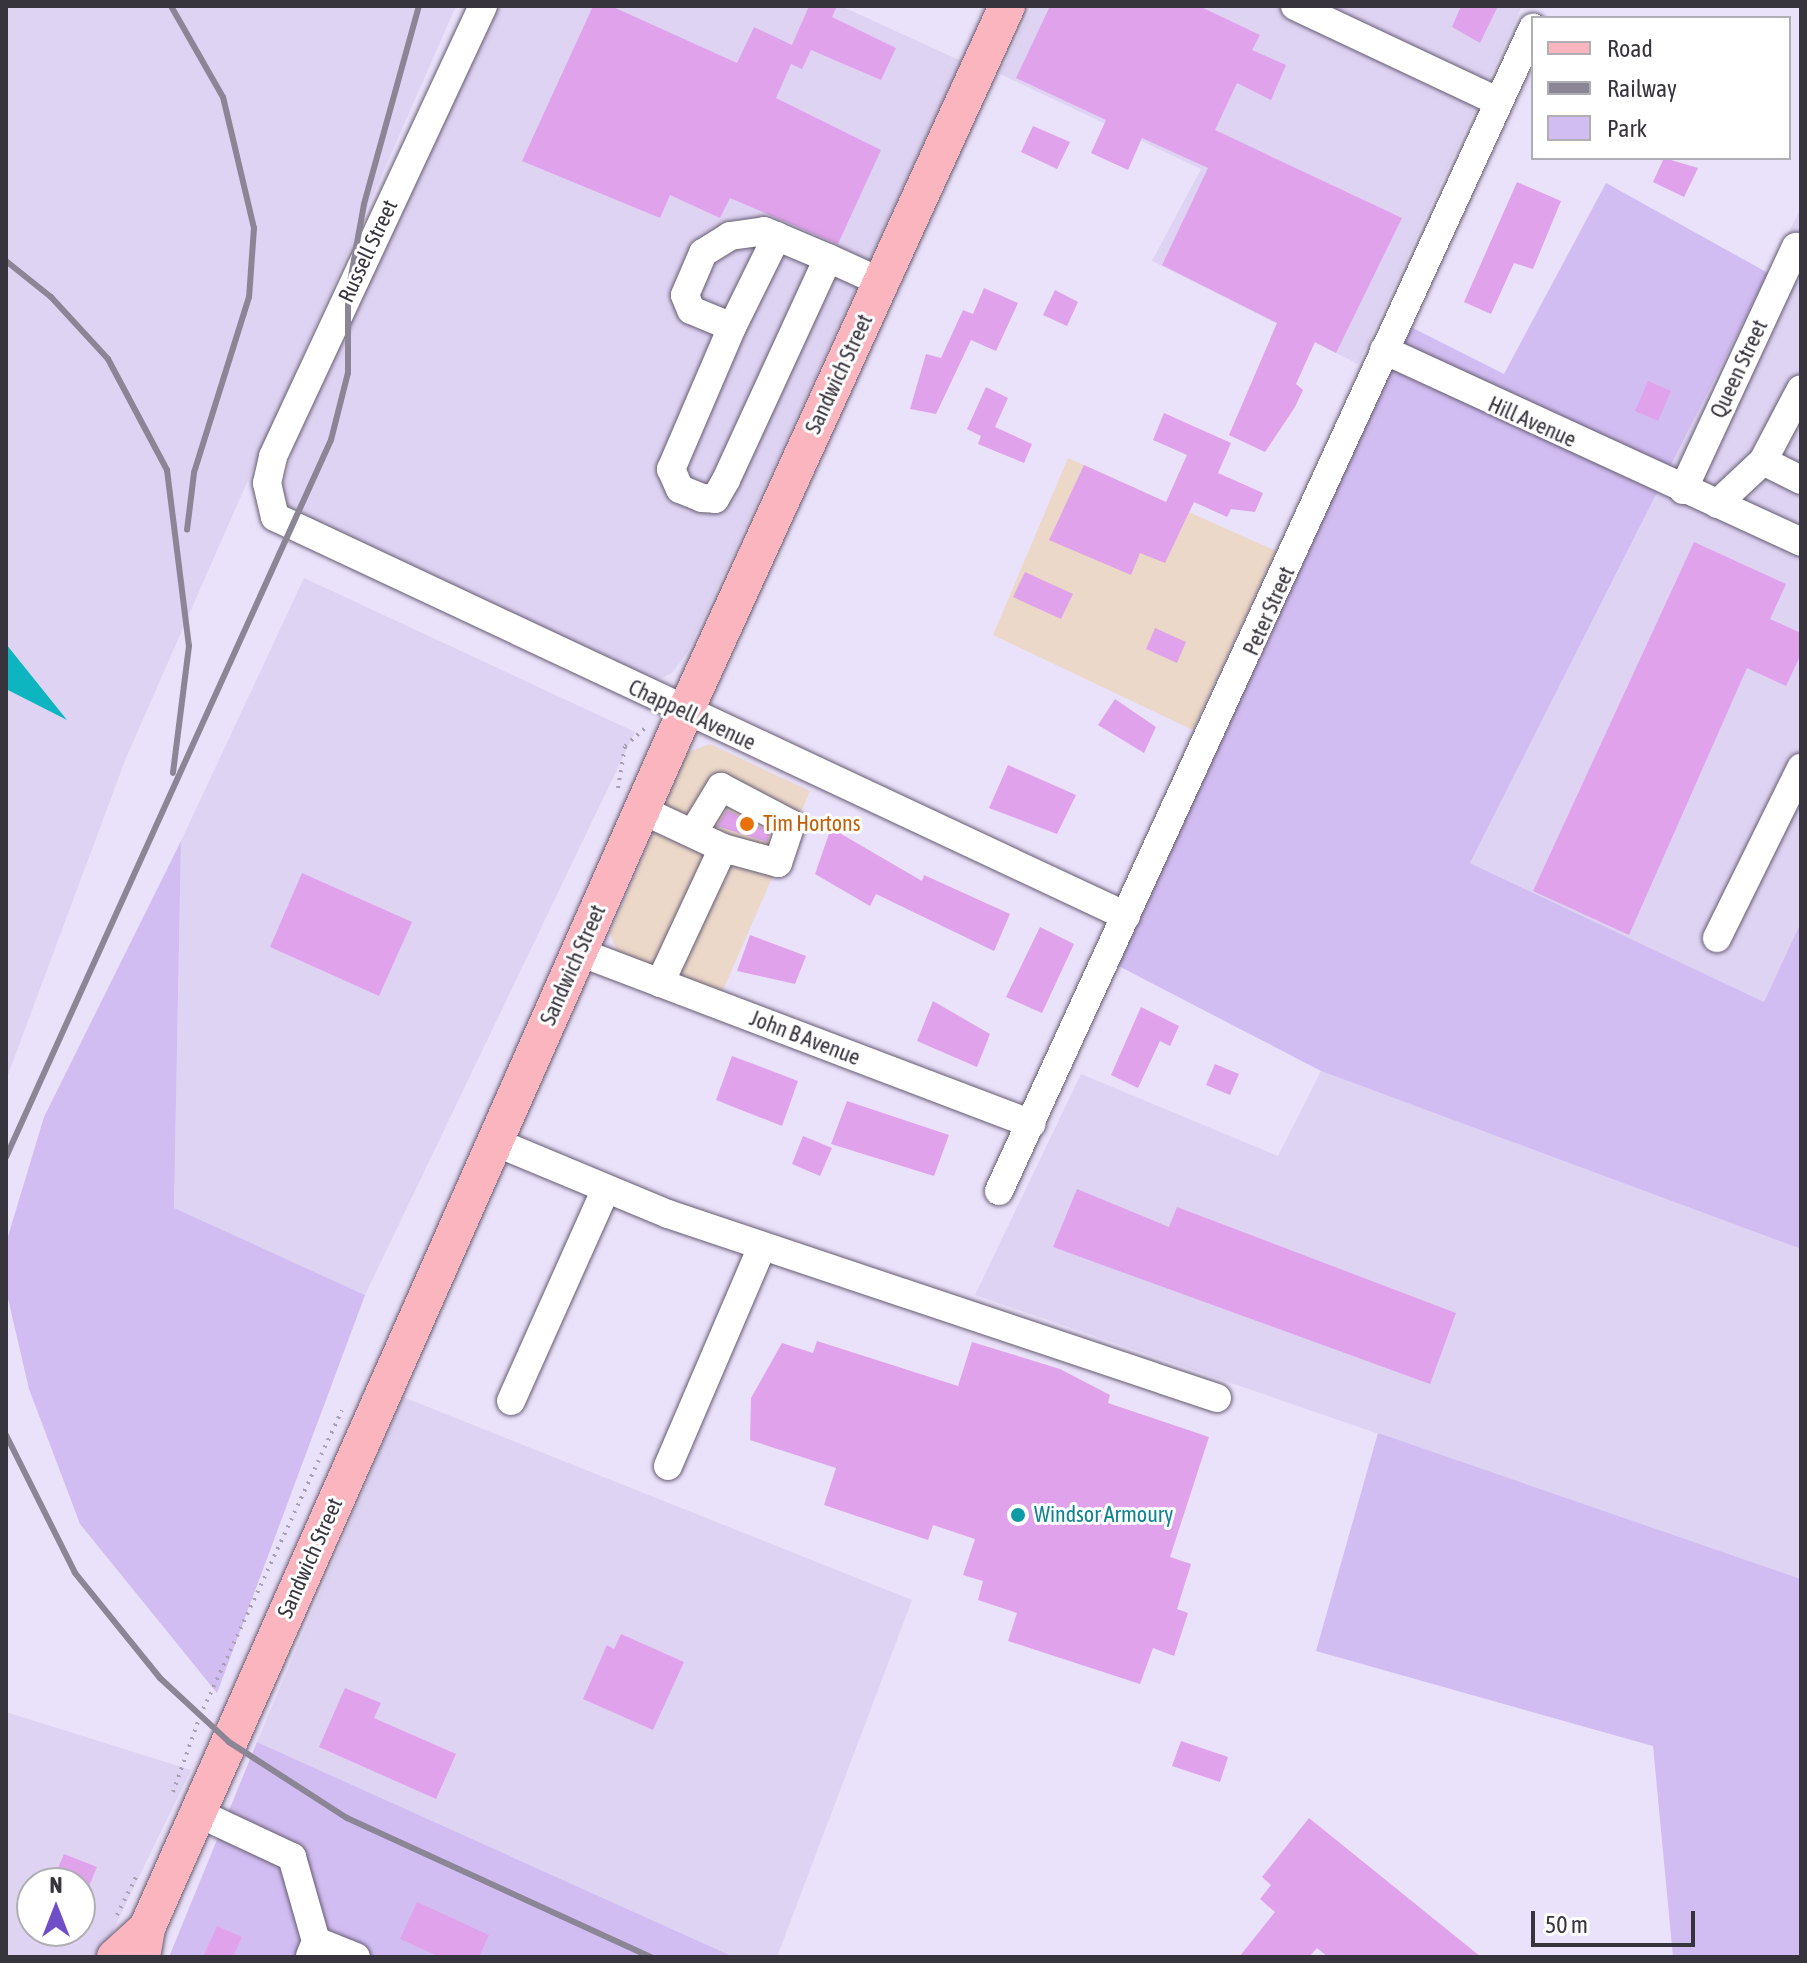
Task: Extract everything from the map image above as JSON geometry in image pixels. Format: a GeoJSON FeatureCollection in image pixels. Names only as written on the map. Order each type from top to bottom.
{"type":"FeatureCollection","features":[{"type":"Feature","properties":{"kind":"main road","name":"Sandwich Street"},"geometry":{"type":"LineString","coordinates":[[144,1942],[198,1813],[685,712],[1007,6]]}},
{"type":"Feature","properties":{"kind":"main road"},"geometry":{"type":"LineString","coordinates":[[115,1957],[144,1942]]}},
{"type":"Feature","properties":{"kind":"street","name":"Russell Street"},"geometry":{"type":"LineString","coordinates":[[270,500],[273,457],[483,6]]}},
{"type":"Feature","properties":{"kind":"street"},"geometry":{"type":"LineString","coordinates":[[1295,6],[1499,102]]}},
{"type":"Feature","properties":{"kind":"street","name":"Peter Street"},"geometry":{"type":"LineString","coordinates":[[999,1191],[1531,32]]}},
{"type":"Feature","properties":{"kind":"street"},"geometry":{"type":"LineString","coordinates":[[732,327],[691,310],[685,295],[703,253],[730,236],[777,236],[881,282]]}},
{"type":"Feature","properties":{"kind":"street"},"geometry":{"type":"LineString","coordinates":[[777,236],[732,327],[671,469],[680,489],[702,498],[715,499],[828,258]]}},
{"type":"Feature","properties":{"kind":"street","name":"Queen Street"},"geometry":{"type":"LineString","coordinates":[[1683,490],[1796,247]]}},
{"type":"Feature","properties":{"kind":"street","name":"Hill Avenue"},"geometry":{"type":"LineString","coordinates":[[1384,350],[1801,542]]}},
{"type":"Feature","properties":{"kind":"street"},"geometry":{"type":"LineString","coordinates":[[1717,504],[1763,461],[1801,389]]}},
{"type":"Feature","properties":{"kind":"street"},"geometry":{"type":"LineString","coordinates":[[1763,461],[1801,480]]}},
{"type":"Feature","properties":{"kind":"street","name":"Chappell Avenue"},"geometry":{"type":"LineString","coordinates":[[270,500],[275,517],[294,531],[1126,916]]}},
{"type":"Feature","properties":{"kind":"street"},"geometry":{"type":"LineString","coordinates":[[1717,938],[1801,768]]}},
{"type":"Feature","properties":{"kind":"street"},"geometry":{"type":"LineString","coordinates":[[642,810],[723,848],[778,863],[791,824],[721,787],[693,833]]}},
{"type":"Feature","properties":{"kind":"street"},"geometry":{"type":"LineString","coordinates":[[660,983],[723,848]]}},
{"type":"Feature","properties":{"kind":"street","name":"John B Avenue"},"geometry":{"type":"LineString","coordinates":[[579,952],[1031,1124]]}},
{"type":"Feature","properties":{"kind":"street"},"geometry":{"type":"LineString","coordinates":[[495,1142],[606,1189],[762,1247],[1217,1398]]}},
{"type":"Feature","properties":{"kind":"street"},"geometry":{"type":"LineString","coordinates":[[511,1401],[606,1189]]}},
{"type":"Feature","properties":{"kind":"street"},"geometry":{"type":"LineString","coordinates":[[668,1466],[762,1247]]}},
{"type":"Feature","properties":{"kind":"street"},"geometry":{"type":"LineString","coordinates":[[198,1813],[292,1857],[313,1949],[356,1957]]}},
{"type":"Feature","properties":{"kind":"shaded area"},"geometry":{"type":"Polygon","coordinates":[[[6,6],[456,6],[126,758],[6,1080],[6,689],[65,718],[6,644],[6,6]]]}},
{"type":"Feature","properties":{"kind":"shaded area"},"geometry":{"type":"Polygon","coordinates":[[[496,6],[841,6],[961,61],[687,653],[672,673],[651,683],[277,509],[298,432],[496,6]]]}},
{"type":"Feature","properties":{"kind":"shaded area"},"geometry":{"type":"Polygon","coordinates":[[[1032,6],[1522,6],[1358,364],[1152,261],[1201,169],[1000,74],[1032,6]]]}},
{"type":"Feature","properties":{"kind":"shaded area"},"geometry":{"type":"Polygon","coordinates":[[[1801,208],[1801,922],[1765,1003],[1470,863],[1801,208]]]}},
{"type":"Feature","properties":{"kind":"shaded area"},"geometry":{"type":"Polygon","coordinates":[[[1068,458],[1276,551],[1193,730],[993,635],[1068,458]]]}},
{"type":"Feature","properties":{"kind":"shaded area"},"geometry":{"type":"Polygon","coordinates":[[[304,578],[635,732],[365,1295],[174,1209],[181,841],[304,578]]]}},
{"type":"Feature","properties":{"kind":"shaded area"},"geometry":{"type":"Polygon","coordinates":[[[710,744],[810,791],[720,997],[619,956],[610,933],[688,752],[710,744]]]}},
{"type":"Feature","properties":{"kind":"shaded area"},"geometry":{"type":"Polygon","coordinates":[[[1321,1071],[1801,1249],[1801,1579],[975,1295],[1081,1074],[1278,1156],[1321,1071]]]}},
{"type":"Feature","properties":{"kind":"shaded area"},"geometry":{"type":"Polygon","coordinates":[[[403,1397],[912,1600],[777,1957],[734,1957],[257,1742],[403,1397]]]}},
{"type":"Feature","properties":{"kind":"shaded area"},"geometry":{"type":"Polygon","coordinates":[[[6,1712],[191,1770],[100,1957],[6,1957],[6,1712]]]}},
{"type":"Feature","properties":{"kind":"green space"},"geometry":{"type":"Polygon","coordinates":[[[1606,183],[1768,273],[1470,863],[1764,1002],[1801,922],[1801,1249],[1321,1071],[1109,961],[1403,323],[1504,374],[1606,183]]]}},
{"type":"Feature","properties":{"kind":"green space"},"geometry":{"type":"Polygon","coordinates":[[[181,841],[174,1208],[365,1295],[217,1693],[80,1524],[29,1389],[6,1290],[6,1243],[44,1117],[181,841]]]}},
{"type":"Feature","properties":{"kind":"green space"},"geometry":{"type":"Polygon","coordinates":[[[1378,1433],[1801,1579],[1801,1957],[1673,1957],[1653,1746],[1316,1651],[1378,1433]]]}},
{"type":"Feature","properties":{"kind":"green space"},"geometry":{"type":"Polygon","coordinates":[[[257,1742],[734,1957],[169,1957],[257,1742]]]}},
{"type":"Feature","properties":{"kind":"water"},"geometry":{"type":"Polygon","coordinates":[[[6,644],[67,720],[6,689],[6,644]]]}},
{"type":"Feature","properties":{"kind":"building"},"geometry":{"type":"Polygon","coordinates":[[[593,6],[611,6],[737,63],[754,27],[792,45],[809,6],[837,6],[832,17],[896,48],[881,80],[811,50],[802,69],[791,64],[776,98],[881,150],[838,244],[730,198],[720,218],[670,195],[660,218],[522,161],[593,6]]]}},
{"type":"Feature","properties":{"kind":"building"},"geometry":{"type":"Polygon","coordinates":[[[1050,6],[1199,6],[1260,35],[1252,50],[1286,65],[1271,100],[1237,83],[1215,130],[1402,218],[1336,353],[1315,342],[1296,384],[1303,390],[1265,452],[1229,435],[1277,323],[1162,265],[1208,168],[1142,138],[1128,170],[1091,153],[1106,120],[1016,78],[1050,6]]]}},
{"type":"Feature","properties":{"kind":"building"},"geometry":{"type":"Polygon","coordinates":[[[1461,6],[1498,6],[1480,43],[1452,27],[1461,6]]]}},
{"type":"Feature","properties":{"kind":"building"},"geometry":{"type":"Polygon","coordinates":[[[1033,126],[1070,142],[1057,169],[1021,152],[1033,126]]]}},
{"type":"Feature","properties":{"kind":"building"},"geometry":{"type":"Polygon","coordinates":[[[1663,160],[1698,168],[1684,197],[1653,182],[1663,160]]]}},
{"type":"Feature","properties":{"kind":"building"},"geometry":{"type":"Polygon","coordinates":[[[1517,182],[1561,201],[1533,269],[1514,263],[1491,314],[1464,302],[1517,182]]]}},
{"type":"Feature","properties":{"kind":"building"},"geometry":{"type":"Polygon","coordinates":[[[984,288],[1018,303],[996,351],[971,340],[936,414],[910,409],[926,354],[941,358],[963,310],[973,314],[984,288]]]}},
{"type":"Feature","properties":{"kind":"building"},"geometry":{"type":"Polygon","coordinates":[[[1055,290],[1078,302],[1067,326],[1043,315],[1055,290]]]}},
{"type":"Feature","properties":{"kind":"building"},"geometry":{"type":"Polygon","coordinates":[[[1648,381],[1671,391],[1658,421],[1635,411],[1648,381]]]}},
{"type":"Feature","properties":{"kind":"building"},"geometry":{"type":"Polygon","coordinates":[[[986,387],[1008,398],[995,427],[1032,444],[1024,463],[978,444],[981,436],[967,429],[986,387]]]}},
{"type":"Feature","properties":{"kind":"building"},"geometry":{"type":"Polygon","coordinates":[[[1164,413],[1231,443],[1218,473],[1263,493],[1255,512],[1231,509],[1227,517],[1194,502],[1165,563],[1140,553],[1131,575],[1049,540],[1084,465],[1166,502],[1187,455],[1153,440],[1164,413]]]}},
{"type":"Feature","properties":{"kind":"building"},"geometry":{"type":"Polygon","coordinates":[[[1694,542],[1786,584],[1770,619],[1801,633],[1801,654],[1786,686],[1747,668],[1629,935],[1533,891],[1694,542]]]}},
{"type":"Feature","properties":{"kind":"building"},"geometry":{"type":"Polygon","coordinates":[[[1025,572],[1073,594],[1061,619],[1013,597],[1025,572]]]}},
{"type":"Feature","properties":{"kind":"building"},"geometry":{"type":"Polygon","coordinates":[[[1155,628],[1186,642],[1177,663],[1146,649],[1155,628]]]}},
{"type":"Feature","properties":{"kind":"building"},"geometry":{"type":"Polygon","coordinates":[[[1115,699],[1156,727],[1144,753],[1098,725],[1115,699]]]}},
{"type":"Feature","properties":{"kind":"building"},"geometry":{"type":"Polygon","coordinates":[[[1008,765],[1076,795],[1057,834],[989,808],[1008,765]]]}},
{"type":"Feature","properties":{"kind":"building"},"geometry":{"type":"Polygon","coordinates":[[[727,810],[770,832],[767,842],[717,826],[727,810]]]}},
{"type":"Feature","properties":{"kind":"building"},"geometry":{"type":"Polygon","coordinates":[[[831,828],[922,881],[924,875],[1010,914],[994,951],[876,894],[870,906],[815,874],[831,828]]]}},
{"type":"Feature","properties":{"kind":"building"},"geometry":{"type":"Polygon","coordinates":[[[302,873],[412,922],[379,996],[270,947],[302,873]]]}},
{"type":"Feature","properties":{"kind":"building"},"geometry":{"type":"Polygon","coordinates":[[[1040,927],[1074,944],[1042,1013],[1006,997],[1040,927]]]}},
{"type":"Feature","properties":{"kind":"building"},"geometry":{"type":"Polygon","coordinates":[[[750,935],[806,956],[795,984],[737,971],[750,935]]]}},
{"type":"Feature","properties":{"kind":"building"},"geometry":{"type":"Polygon","coordinates":[[[933,1001],[990,1034],[977,1067],[917,1041],[933,1001]]]}},
{"type":"Feature","properties":{"kind":"building"},"geometry":{"type":"Polygon","coordinates":[[[1141,1007],[1179,1026],[1170,1046],[1160,1041],[1138,1088],[1111,1075],[1141,1007]]]}},
{"type":"Feature","properties":{"kind":"building"},"geometry":{"type":"Polygon","coordinates":[[[732,1056],[798,1081],[782,1126],[716,1100],[732,1056]]]}},
{"type":"Feature","properties":{"kind":"building"},"geometry":{"type":"Polygon","coordinates":[[[1215,1064],[1239,1074],[1230,1095],[1206,1085],[1215,1064]]]}},
{"type":"Feature","properties":{"kind":"building"},"geometry":{"type":"Polygon","coordinates":[[[847,1101],[949,1135],[934,1176],[831,1144],[847,1101]]]}},
{"type":"Feature","properties":{"kind":"building"},"geometry":{"type":"Polygon","coordinates":[[[803,1136],[832,1148],[820,1176],[792,1164],[803,1136]]]}},
{"type":"Feature","properties":{"kind":"building"},"geometry":{"type":"Polygon","coordinates":[[[1077,1189],[1169,1227],[1177,1207],[1456,1313],[1430,1384],[1053,1247],[1077,1189]]]}},
{"type":"Feature","properties":{"kind":"building","name":"Windsor Armoury"},"geometry":{"type":"Polygon","coordinates":[[[817,1341],[958,1386],[972,1342],[1060,1369],[1110,1395],[1108,1403],[1209,1437],[1170,1557],[1191,1564],[1177,1609],[1188,1613],[1174,1656],[1153,1648],[1140,1684],[1008,1641],[1017,1613],[978,1600],[983,1581],[963,1575],[975,1539],[933,1525],[928,1540],[824,1505],[836,1468],[750,1440],[751,1398],[782,1343],[813,1353],[817,1341]]]}},
{"type":"Feature","properties":{"kind":"building"},"geometry":{"type":"Polygon","coordinates":[[[621,1634],[684,1662],[653,1730],[583,1699],[607,1645],[614,1649],[621,1634]]]}},
{"type":"Feature","properties":{"kind":"building"},"geometry":{"type":"Polygon","coordinates":[[[345,1688],[381,1703],[374,1718],[456,1754],[436,1799],[319,1747],[345,1688]]]}},
{"type":"Feature","properties":{"kind":"building"},"geometry":{"type":"Polygon","coordinates":[[[1181,1741],[1228,1757],[1220,1782],[1172,1766],[1181,1741]]]}},
{"type":"Feature","properties":{"kind":"building"},"geometry":{"type":"Polygon","coordinates":[[[1309,1818],[1481,1957],[1328,1957],[1317,1948],[1309,1957],[1239,1957],[1275,1912],[1260,1899],[1271,1885],[1262,1877],[1309,1818]]]}},
{"type":"Feature","properties":{"kind":"building"},"geometry":{"type":"Polygon","coordinates":[[[64,1854],[97,1867],[96,1869],[58,1867],[64,1854]]]}},
{"type":"Feature","properties":{"kind":"building"},"geometry":{"type":"Polygon","coordinates":[[[417,1902],[489,1935],[479,1957],[440,1957],[400,1939],[417,1902]]]}},
{"type":"Feature","properties":{"kind":"building"},"geometry":{"type":"Polygon","coordinates":[[[217,1926],[242,1937],[233,1957],[203,1957],[217,1926]]]}},
{"type":"Feature","properties":{"kind":"railway"},"geometry":{"type":"LineString","coordinates":[[171,6],[223,97],[254,228],[249,297],[194,473],[187,530]]}},
{"type":"Feature","properties":{"kind":"railway"},"geometry":{"type":"LineString","coordinates":[[6,1157],[331,440],[348,373],[348,293],[364,204],[419,6]]}},
{"type":"Feature","properties":{"kind":"railway"},"geometry":{"type":"LineString","coordinates":[[6,261],[51,297],[108,359],[167,470],[189,646],[173,773]]}},
{"type":"Feature","properties":{"kind":"railway"},"geometry":{"type":"LineString","coordinates":[[6,1435],[75,1573],[160,1678],[229,1742],[347,1818],[651,1957]]}},
{"type":"Feature","properties":{"kind":"place","name":"Tim Hortons"},"geometry":{"type":"Point","coordinates":[747,824]}},
{"type":"Feature","properties":{"kind":"place","name":"Windsor Armoury"},"geometry":{"type":"Point","coordinates":[1018,1515]}}]}
